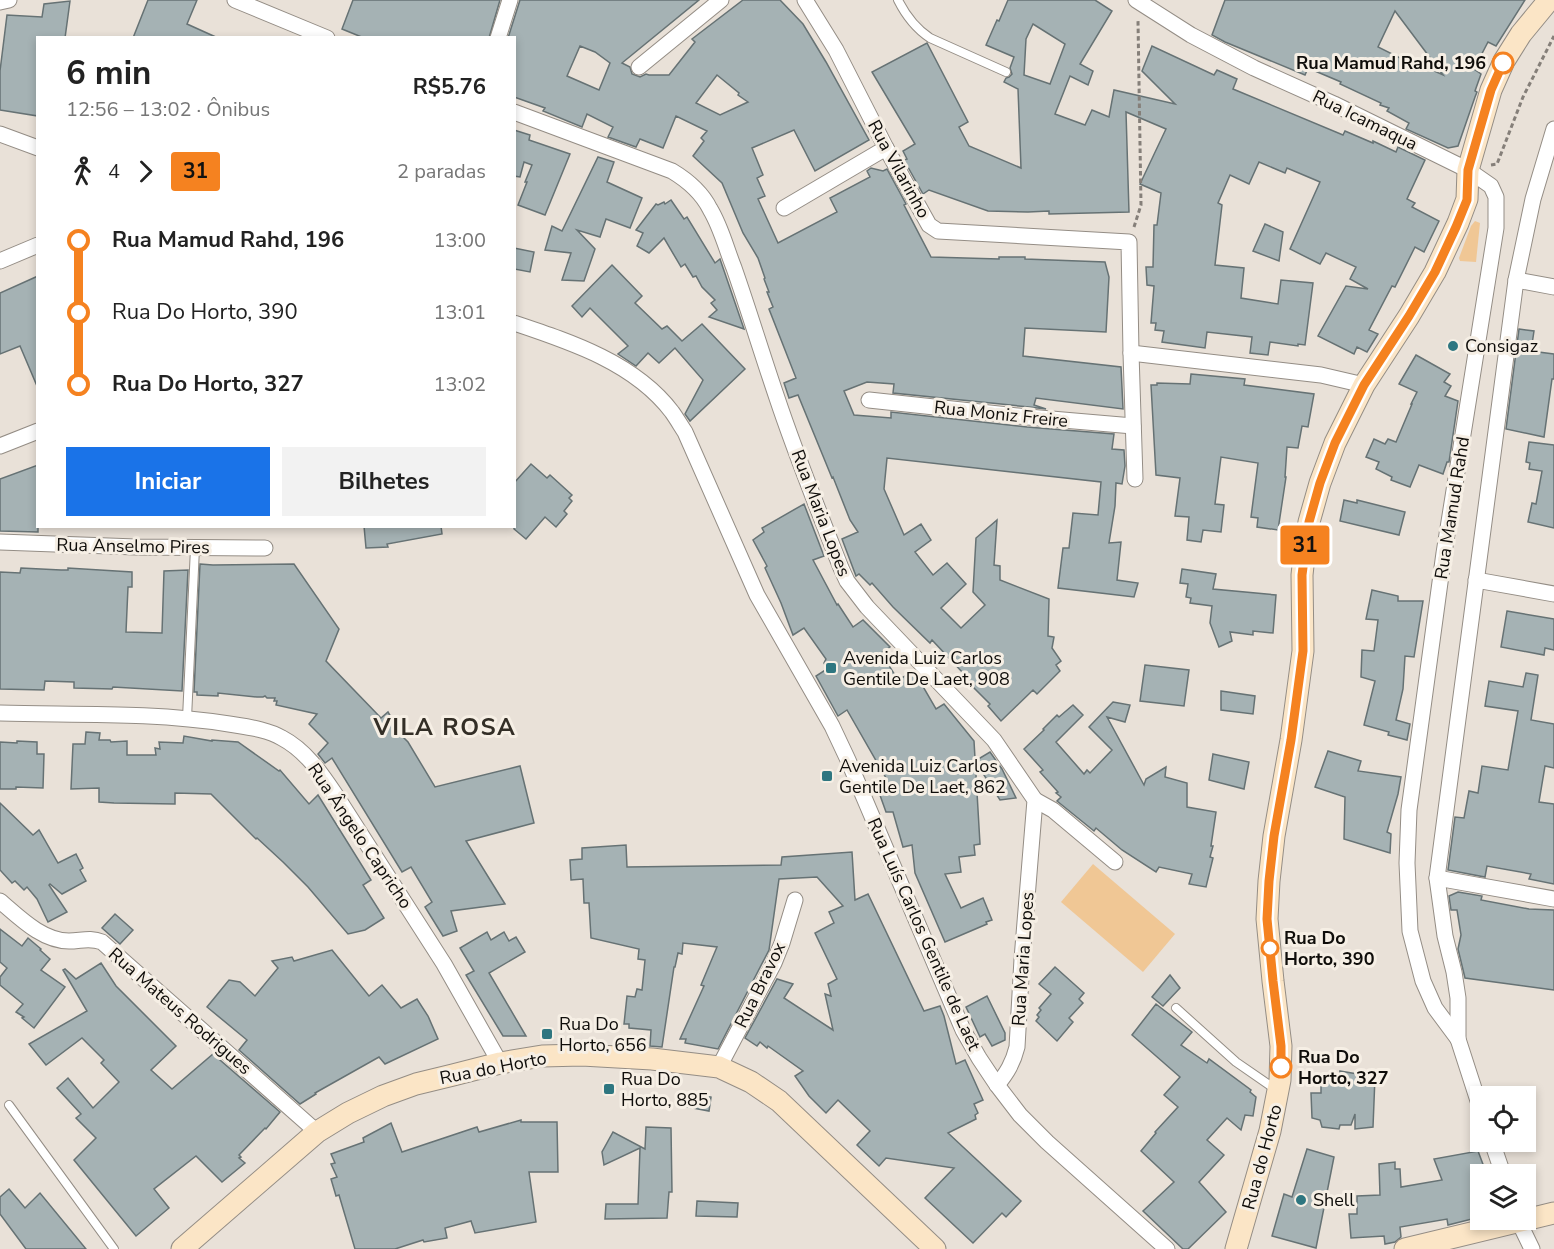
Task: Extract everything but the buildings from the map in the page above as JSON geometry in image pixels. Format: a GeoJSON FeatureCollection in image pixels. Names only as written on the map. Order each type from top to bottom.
{"type":"FeatureCollection","features":[{"type":"Feature","properties":{"kind":"main road"},"geometry":{"type":"LineString","coordinates":[[1468,170],[1491,90],[1503,61],[1521,34],[1550,0]]}},
{"type":"Feature","properties":{"kind":"main road","name":"Rua do Horto"},"geometry":{"type":"LineString","coordinates":[[1236,1249],[1279,1092],[1281,1046],[1267,919],[1274,836],[1291,740],[1303,651],[1302,575],[1305,547],[1320,483],[1335,443],[1364,385],[1435,272],[1467,200],[1468,170]]}},
{"type":"Feature","properties":{"kind":"main road","name":"Rua do Horto"},"geometry":{"type":"LineString","coordinates":[[182,1249],[317,1132],[348,1113],[383,1096],[416,1084],[500,1064],[542,1056],[582,1055],[719,1066],[751,1082],[779,1101],[934,1249]]}},
{"type":"Feature","properties":{"kind":"main road"},"geometry":{"type":"LineString","coordinates":[[1536,1217],[1554,1213]]}},
{"type":"Feature","properties":{"kind":"main road"},"geometry":{"type":"LineString","coordinates":[[1405,1249],[1482,1230]]}},
{"type":"Feature","properties":{"kind":"street"},"geometry":{"type":"LineString","coordinates":[[0,2],[9,0]]}},
{"type":"Feature","properties":{"kind":"street"},"geometry":{"type":"LineString","coordinates":[[235,0],[322,36]]}},
{"type":"Feature","properties":{"kind":"street"},"geometry":{"type":"LineString","coordinates":[[499,36],[510,0]]}},
{"type":"Feature","properties":{"kind":"street"},"geometry":{"type":"LineString","coordinates":[[639,67],[721,0]]}},
{"type":"Feature","properties":{"kind":"street","name":"Rua Vilarinho"},"geometry":{"type":"LineString","coordinates":[[805,0],[836,50],[886,148],[929,225],[938,231],[1129,242]]}},
{"type":"Feature","properties":{"kind":"street","name":"Rua Icamaqua"},"geometry":{"type":"LineString","coordinates":[[1137,1],[1191,35],[1254,68],[1334,104],[1468,170]]}},
{"type":"Feature","properties":{"kind":"street","name":"Rua Maria Lopes"},"geometry":{"type":"LineString","coordinates":[[516,113],[672,171],[684,178],[710,207],[753,321],[796,452],[847,581],[880,622],[989,734],[1004,752],[1035,800],[1017,1047],[1009,1070],[997,1085]]}},
{"type":"Feature","properties":{"kind":"street","name":"Rua Mamud Rahd"},"geometry":{"type":"LineString","coordinates":[[1473,1086],[1458,1039],[1458,998],[1437,878],[1516,280],[1533,199],[1554,129]]}},
{"type":"Feature","properties":{"kind":"street"},"geometry":{"type":"LineString","coordinates":[[0,134],[36,147]]}},
{"type":"Feature","properties":{"kind":"street"},"geometry":{"type":"LineString","coordinates":[[784,208],[886,148]]}},
{"type":"Feature","properties":{"kind":"street","name":"Rua Mamud Rahd"},"geometry":{"type":"LineString","coordinates":[[1458,1039],[1435,1008],[1424,981],[1410,931],[1407,863],[1409,810],[1444,553],[1496,228],[1494,191],[1491,186],[1468,170]]}},
{"type":"Feature","properties":{"kind":"street"},"geometry":{"type":"LineString","coordinates":[[1129,242],[1135,479]]}},
{"type":"Feature","properties":{"kind":"street"},"geometry":{"type":"LineString","coordinates":[[0,261],[36,246]]}},
{"type":"Feature","properties":{"kind":"street"},"geometry":{"type":"LineString","coordinates":[[1516,280],[1554,287]]}},
{"type":"Feature","properties":{"kind":"street","name":"Rua Luís Carlos Gentile de Laet"},"geometry":{"type":"LineString","coordinates":[[516,324],[595,353],[630,374],[653,392],[672,412],[685,432],[757,594],[832,726],[848,759],[963,1030],[979,1058],[1020,1115],[1167,1249]]}},
{"type":"Feature","properties":{"kind":"street"},"geometry":{"type":"LineString","coordinates":[[1131,353],[1321,375],[1364,385]]}},
{"type":"Feature","properties":{"kind":"street","name":"Rua Moniz Freire"},"geometry":{"type":"LineString","coordinates":[[869,400],[1133,426]]}},
{"type":"Feature","properties":{"kind":"street"},"geometry":{"type":"LineString","coordinates":[[0,446],[36,432]]}},
{"type":"Feature","properties":{"kind":"street","name":"Rua Anselmo Pires"},"geometry":{"type":"LineString","coordinates":[[0,542],[265,548]]}},
{"type":"Feature","properties":{"kind":"street"},"geometry":{"type":"LineString","coordinates":[[1476,580],[1554,594]]}},
{"type":"Feature","properties":{"kind":"street","name":"Rua Ângelo Capricho"},"geometry":{"type":"LineString","coordinates":[[0,714],[139,715],[187,718],[241,726],[273,734],[294,745],[314,765],[335,794],[444,964],[500,1064]]}},
{"type":"Feature","properties":{"kind":"street"},"geometry":{"type":"LineString","coordinates":[[1035,800],[1053,810],[1115,862]]}},
{"type":"Feature","properties":{"kind":"street"},"geometry":{"type":"LineString","coordinates":[[1437,878],[1554,898]]}},
{"type":"Feature","properties":{"kind":"street","name":"Rua Bravox"},"geometry":{"type":"LineString","coordinates":[[719,1066],[774,963],[795,900]]}},
{"type":"Feature","properties":{"kind":"street","name":"Rua Mateus Rodrigues"},"geometry":{"type":"LineString","coordinates":[[0,901],[40,933],[69,941],[96,939],[102,942],[317,1132]]}},
{"type":"Feature","properties":{"kind":"street"},"geometry":{"type":"LineString","coordinates":[[1522,1230],[1532,1249]]}},
{"type":"Feature","properties":{"kind":"lane"},"geometry":{"type":"LineString","coordinates":[[898,0],[906,16],[919,31],[930,39],[1006,72]]}},
{"type":"Feature","properties":{"kind":"lane"},"geometry":{"type":"LineString","coordinates":[[187,718],[195,548]]}},
{"type":"Feature","properties":{"kind":"lane"},"geometry":{"type":"LineString","coordinates":[[1176,1008],[1236,1062],[1279,1092]]}},
{"type":"Feature","properties":{"kind":"lane"},"geometry":{"type":"LineString","coordinates":[[9,1105],[114,1249]]}},
{"type":"Feature","properties":{"kind":"path"},"geometry":{"type":"LineString","coordinates":[[1129,242],[1141,205],[1137,1]]}},
{"type":"Feature","properties":{"kind":"path"},"geometry":{"type":"LineString","coordinates":[[1497,164],[1523,97],[1554,36]]}},
{"type":"Feature","properties":{"kind":"shaded area"},"geometry":{"type":"Polygon","coordinates":[[[1475,221],[1480,223],[1476,262],[1460,261],[1459,258],[1471,226],[1475,221]]]}},
{"type":"Feature","properties":{"kind":"shaded area"},"geometry":{"type":"Polygon","coordinates":[[[1093,864],[1175,934],[1143,972],[1061,902],[1093,864]]]}},
{"type":"Feature","properties":{"kind":"bus line","name":"31"},"geometry":{"type":"LineString","coordinates":[[1281,1067],[1281,1046],[1267,919],[1274,836],[1291,740],[1303,651],[1302,575],[1309,522],[1335,443],[1364,385],[1435,272],[1456,227],[1467,200],[1468,170],[1491,90],[1503,63]]}},
{"type":"Feature","properties":{"kind":"place","name":"Rua Mamud Rahd, 196"},"geometry":{"type":"Point","coordinates":[1503,63]}},
{"type":"Feature","properties":{"kind":"place","name":"Consigaz"},"geometry":{"type":"Point","coordinates":[1453,346]}},
{"type":"Feature","properties":{"kind":"place","name":"Avenida Luiz Carlos Gentile De Laet, 908"},"geometry":{"type":"Point","coordinates":[831,668]}},
{"type":"Feature","properties":{"kind":"place","name":"Avenida Luiz Carlos Gentile De Laet, 862"},"geometry":{"type":"Point","coordinates":[827,776]}},
{"type":"Feature","properties":{"kind":"place","name":"Rua Do Horto, 390"},"geometry":{"type":"Point","coordinates":[1270,948]}},
{"type":"Feature","properties":{"kind":"place","name":"Rua Do Horto, 656"},"geometry":{"type":"Point","coordinates":[547,1034]}},
{"type":"Feature","properties":{"kind":"place","name":"Rua Do Horto, 327"},"geometry":{"type":"Point","coordinates":[1281,1067]}},
{"type":"Feature","properties":{"kind":"place","name":"Rua Do Horto, 885"},"geometry":{"type":"Point","coordinates":[609,1089]}},
{"type":"Feature","properties":{"kind":"place","name":"Shell"},"geometry":{"type":"Point","coordinates":[1301,1200]}},
{"type":"Feature","properties":{"kind":"district","name":"VILA ROSA"},"geometry":{"type":"Point","coordinates":[445,727]}}]}
